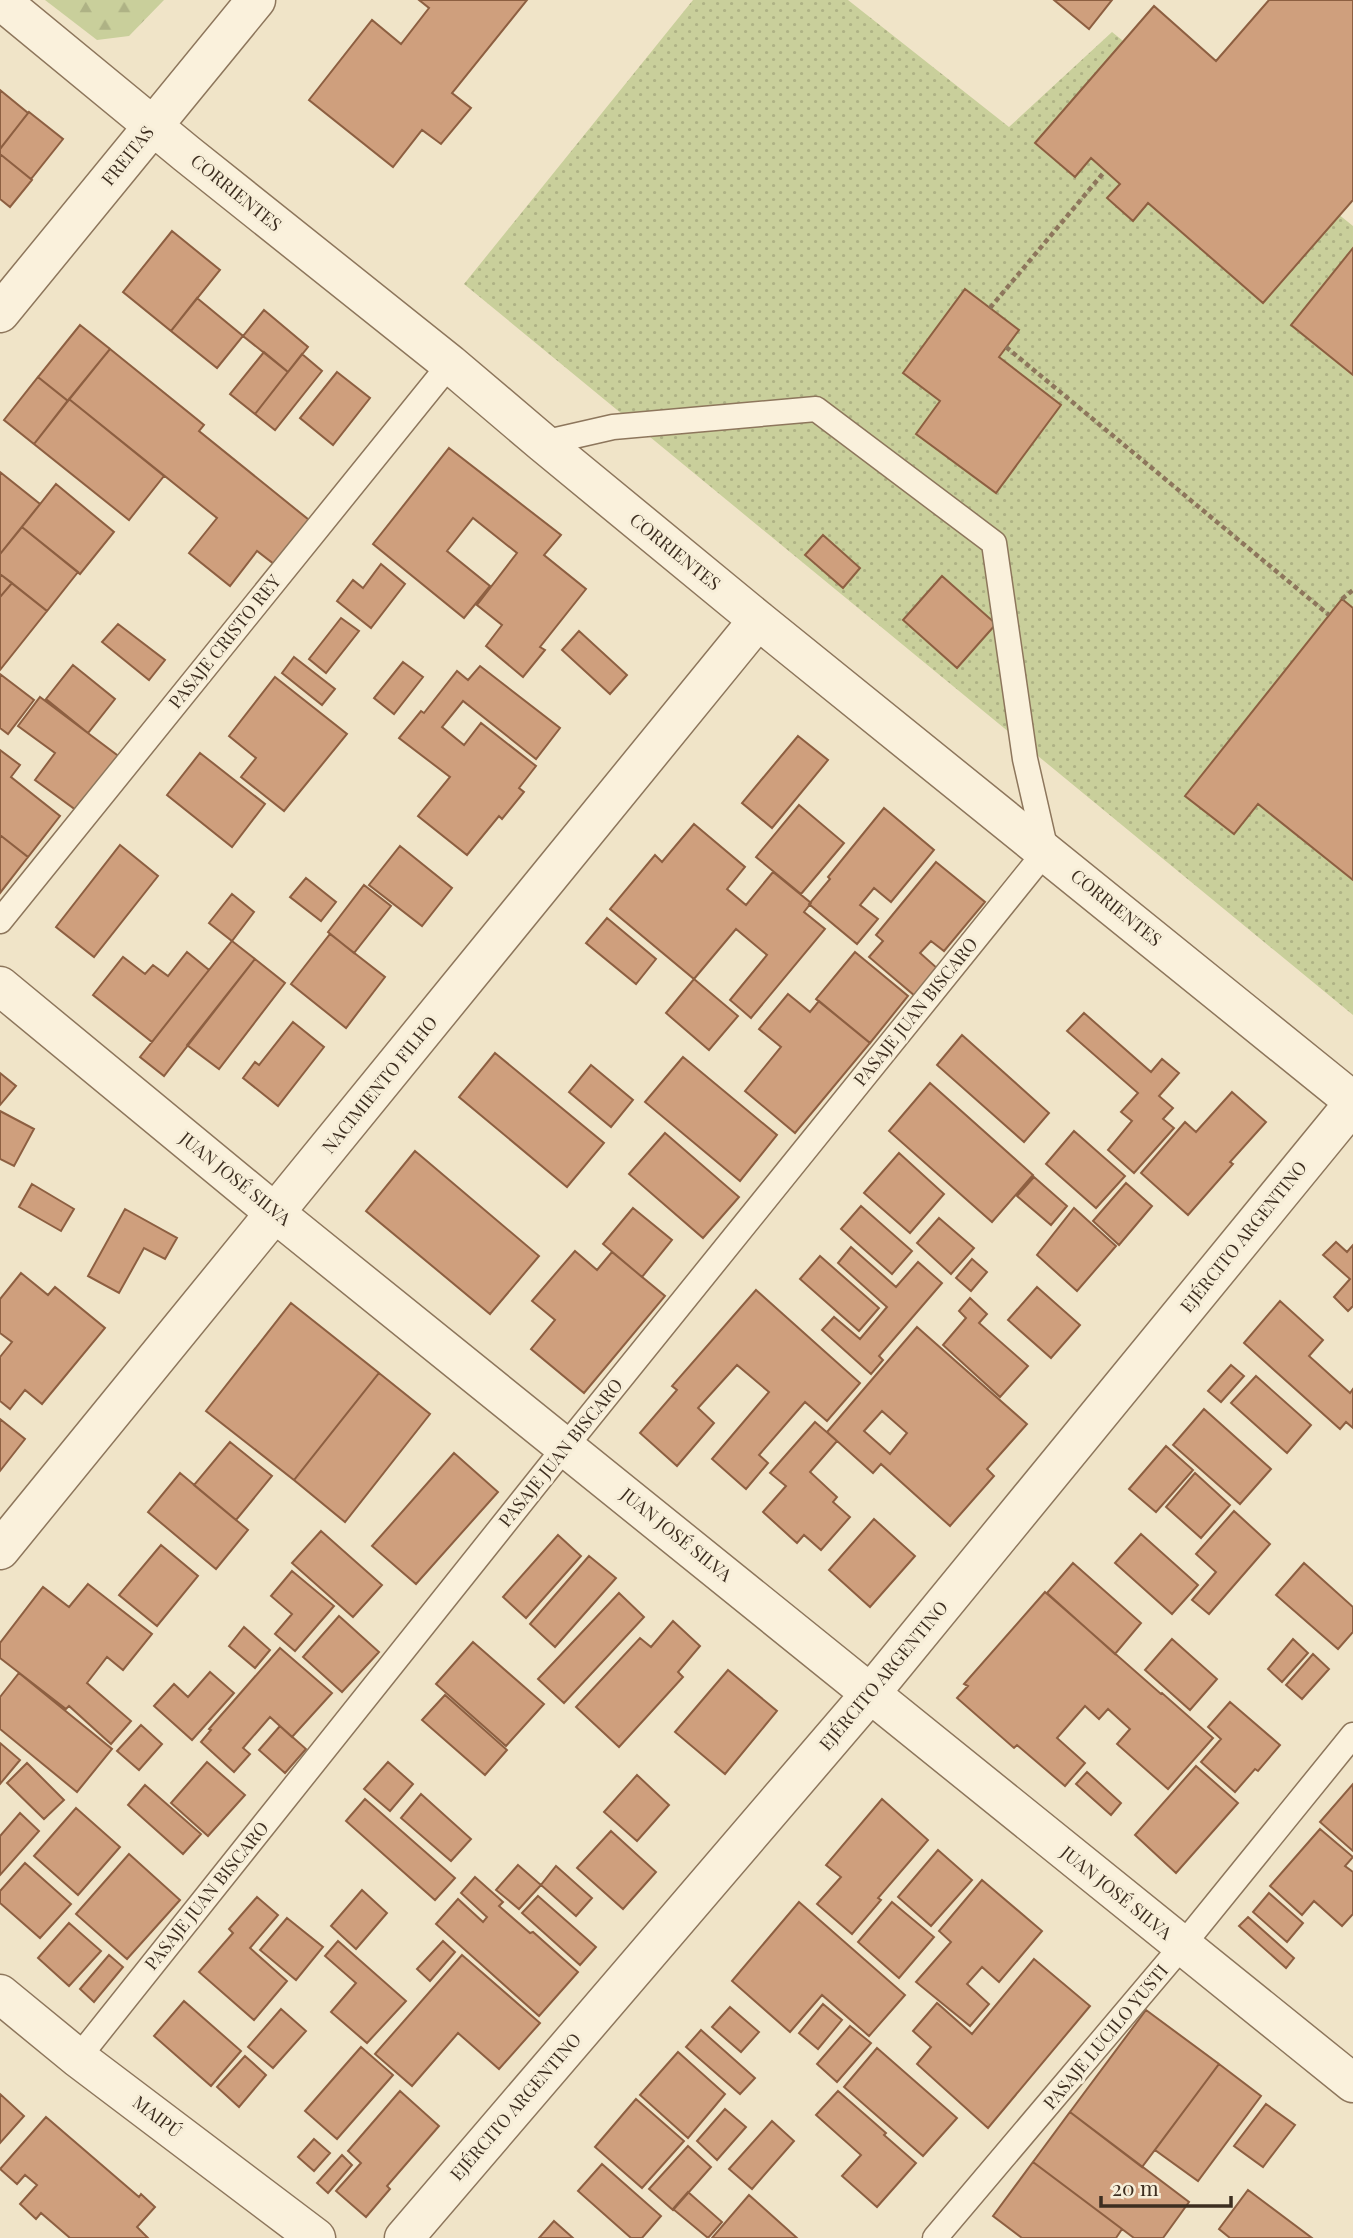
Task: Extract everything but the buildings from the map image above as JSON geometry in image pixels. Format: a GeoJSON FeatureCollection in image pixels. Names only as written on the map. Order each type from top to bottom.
{"type":"FeatureCollection","features":[{"type":"Feature","properties":{"kind":"street","name":"CORRIENTES"},"geometry":{"type":"LineString","coordinates":[[0,0],[1353,1102]]}},
{"type":"Feature","properties":{"kind":"street","name":"FREITAS"},"geometry":{"type":"LineString","coordinates":[[0,313],[256,0]]}},
{"type":"Feature","properties":{"kind":"street","name":"NACIMIENTO FILHO"},"geometry":{"type":"LineString","coordinates":[[0,1550],[758,620]]}},
{"type":"Feature","properties":{"kind":"street","name":"JUAN JOSÉ SILVA"},"geometry":{"type":"LineString","coordinates":[[0,986],[275,1213],[1353,2083]]}},
{"type":"Feature","properties":{"kind":"street","name":"EJÉRCITO ARGENTINO"},"geometry":{"type":"LineString","coordinates":[[404,2238],[870,1693],[1353,1102]]}},
{"type":"Feature","properties":{"kind":"street","name":"MAIPÚ"},"geometry":{"type":"LineString","coordinates":[[0,1994],[78,2058],[316,2238]]}},
{"type":"Feature","properties":{"kind":"lane","name":"PASAJE CRISTO REY"},"geometry":{"type":"LineString","coordinates":[[0,921],[450,364]]}},
{"type":"Feature","properties":{"kind":"lane"},"geometry":{"type":"LineString","coordinates":[[543,443],[613,427],[816,409],[993,543],[1025,759],[1046,851]]}},
{"type":"Feature","properties":{"kind":"lane","name":"PASAJE JUAN BISCARO"},"geometry":{"type":"LineString","coordinates":[[78,2058],[566,1446],[1046,851]]}},
{"type":"Feature","properties":{"kind":"lane","name":"PASAJE LUCILO YUSTI"},"geometry":{"type":"LineString","coordinates":[[934,2238],[1182,1946],[1353,1735]]}},
{"type":"Feature","properties":{"kind":"path"},"geometry":{"type":"LineString","coordinates":[[990,308],[1105,171]]}},
{"type":"Feature","properties":{"kind":"path"},"geometry":{"type":"LineString","coordinates":[[1006,347],[1329,615]]}},
{"type":"Feature","properties":{"kind":"path"},"geometry":{"type":"LineString","coordinates":[[1342,599],[1353,590]]}},
{"type":"Feature","properties":{"kind":"green space"},"geometry":{"type":"Polygon","coordinates":[[[45,0],[164,0],[129,36],[97,40],[45,0]]]}},
{"type":"Feature","properties":{"kind":"green space"},"geometry":{"type":"Polygon","coordinates":[[[693,0],[848,0],[1009,127],[1112,32],[1353,226],[1353,1015],[464,284],[693,0]]]}}]}
